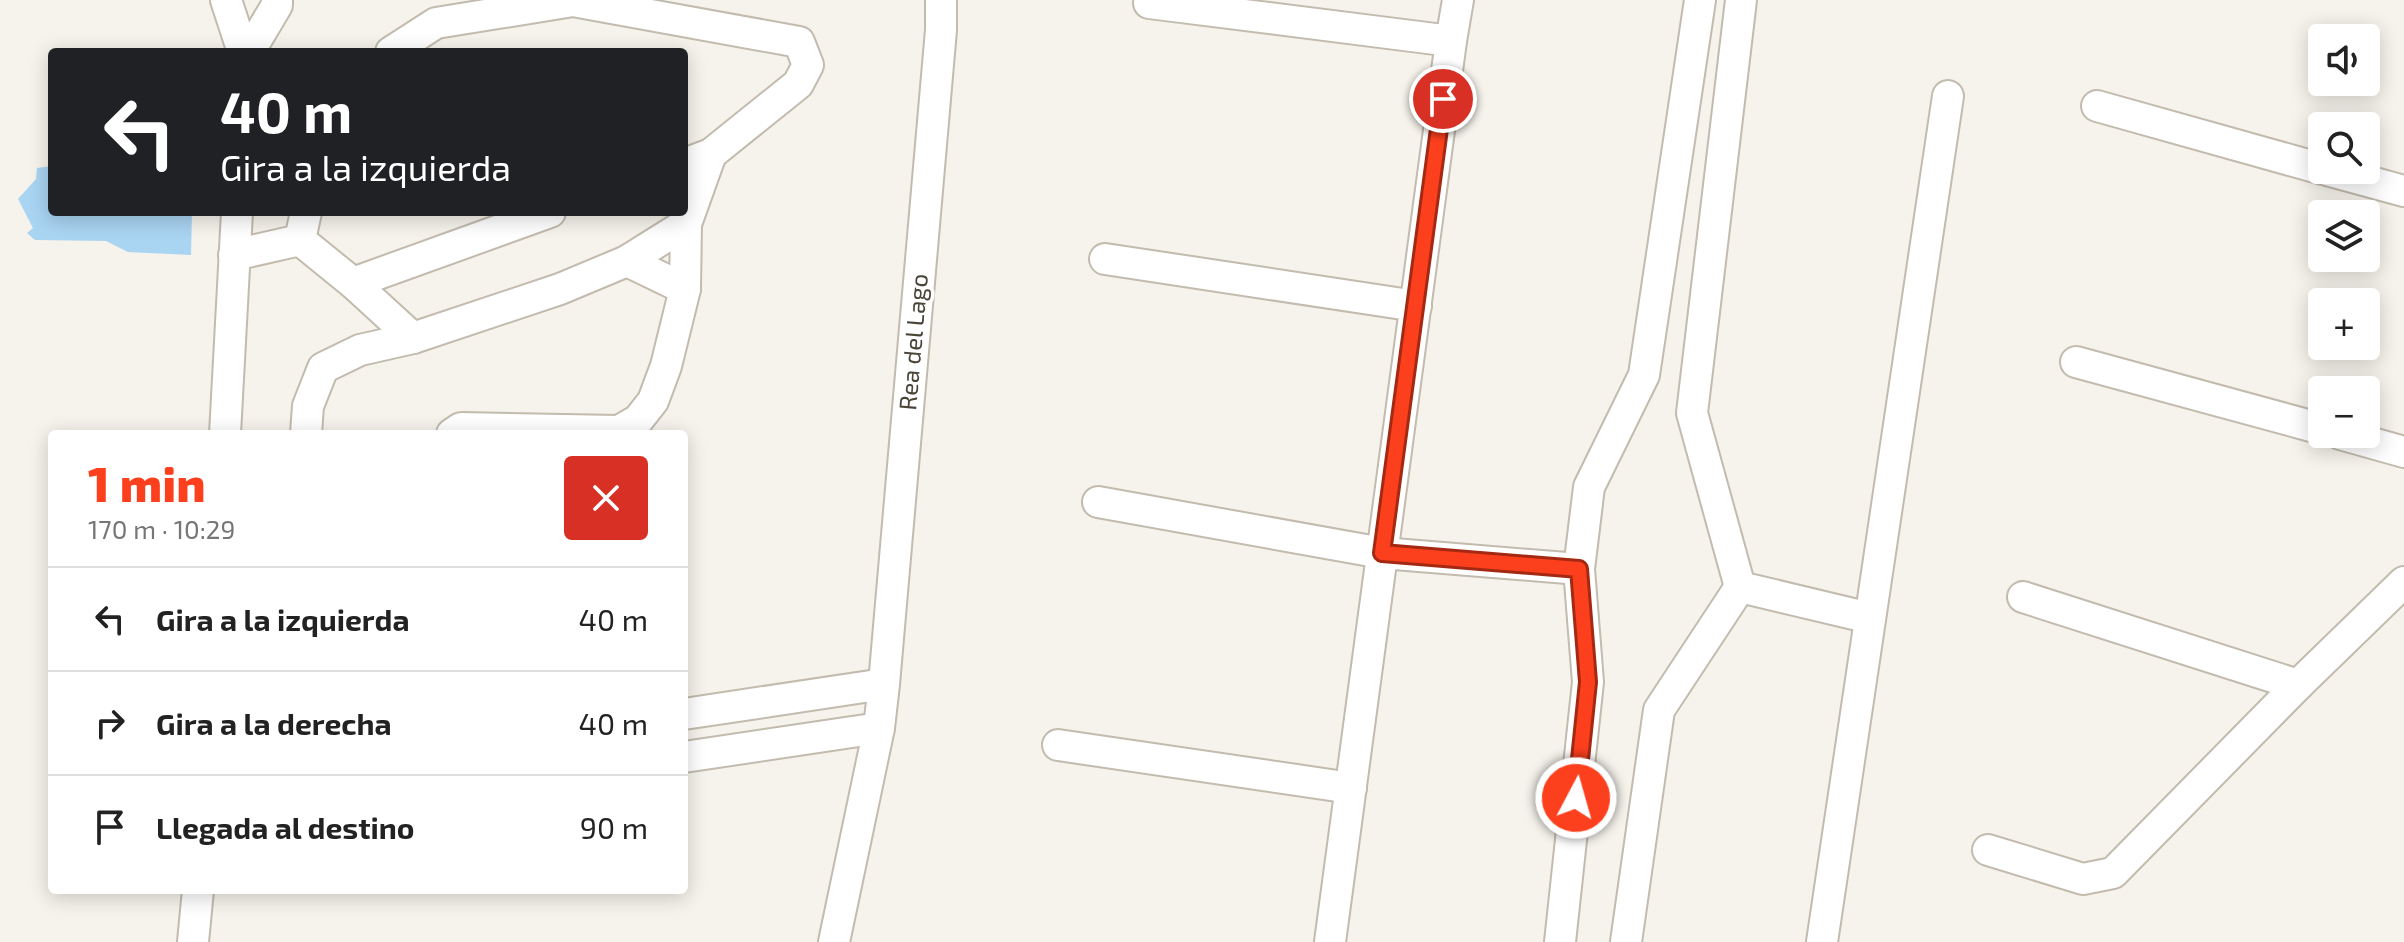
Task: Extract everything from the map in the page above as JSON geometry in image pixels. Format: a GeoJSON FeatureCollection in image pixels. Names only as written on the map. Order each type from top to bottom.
{"type":"FeatureCollection","features":[{"type":"Feature","properties":{"kind":"street"},"geometry":{"type":"LineString","coordinates":[[226,0],[242,48]]}},
{"type":"Feature","properties":{"kind":"street"},"geometry":{"type":"LineString","coordinates":[[251,48],[277,0]]}},
{"type":"Feature","properties":{"kind":"street","name":"Rea del Lago"},"geometry":{"type":"LineString","coordinates":[[834,942],[879,728],[884,684],[941,30],[941,0]]}},
{"type":"Feature","properties":{"kind":"street"},"geometry":{"type":"LineString","coordinates":[[1330,942],[1458,0]]}},
{"type":"Feature","properties":{"kind":"street"},"geometry":{"type":"LineString","coordinates":[[1560,942],[1588,682],[1579,569],[1589,487],[1644,375],[1700,0]]}},
{"type":"Feature","properties":{"kind":"street"},"geometry":{"type":"LineString","coordinates":[[1626,942],[1659,710],[1740,587],[1692,413],[1741,0]]}},
{"type":"Feature","properties":{"kind":"street"},"geometry":{"type":"LineString","coordinates":[[397,48],[436,23],[573,1],[799,42],[808,65],[798,84],[697,159],[688,212]]}},
{"type":"Feature","properties":{"kind":"street"},"geometry":{"type":"LineString","coordinates":[[1149,3],[1219,6],[1451,41]]}},
{"type":"Feature","properties":{"kind":"street"},"geometry":{"type":"LineString","coordinates":[[1822,942],[1948,96]]}},
{"type":"Feature","properties":{"kind":"street"},"geometry":{"type":"LineString","coordinates":[[2097,106],[2308,165]]}},
{"type":"Feature","properties":{"kind":"street"},"geometry":{"type":"LineString","coordinates":[[2379,184],[2404,191]]}},
{"type":"Feature","properties":{"kind":"street"},"geometry":{"type":"LineString","coordinates":[[225,430],[237,216]]}},
{"type":"Feature","properties":{"kind":"street"},"geometry":{"type":"LineString","coordinates":[[353,283],[539,216]]}},
{"type":"Feature","properties":{"kind":"street"},"geometry":{"type":"LineString","coordinates":[[621,430],[638,420],[653,401],[666,366],[685,289],[687,216]]}},
{"type":"Feature","properties":{"kind":"street"},"geometry":{"type":"LineString","coordinates":[[306,430],[308,406],[323,368],[360,350],[413,338],[560,289],[627,261],[686,224]]}},
{"type":"Feature","properties":{"kind":"street"},"geometry":{"type":"LineString","coordinates":[[234,255],[303,226],[353,283],[413,338]]}},
{"type":"Feature","properties":{"kind":"street"},"geometry":{"type":"LineString","coordinates":[[1105,259],[1416,306]]}},
{"type":"Feature","properties":{"kind":"street"},"geometry":{"type":"LineString","coordinates":[[627,261],[685,289]]}},
{"type":"Feature","properties":{"kind":"street"},"geometry":{"type":"LineString","coordinates":[[2076,362],[2308,425]]}},
{"type":"Feature","properties":{"kind":"street"},"geometry":{"type":"LineString","coordinates":[[458,430],[566,430]]}},
{"type":"Feature","properties":{"kind":"street"},"geometry":{"type":"LineString","coordinates":[[2380,445],[2404,452]]}},
{"type":"Feature","properties":{"kind":"street"},"geometry":{"type":"LineString","coordinates":[[1098,502],[1382,553],[1579,569]]}},
{"type":"Feature","properties":{"kind":"street"},"geometry":{"type":"LineString","coordinates":[[1988,850],[2083,879],[2113,873],[2404,582]]}},
{"type":"Feature","properties":{"kind":"street"},"geometry":{"type":"LineString","coordinates":[[1740,587],[1870,618]]}},
{"type":"Feature","properties":{"kind":"street"},"geometry":{"type":"LineString","coordinates":[[2023,597],[2298,685]]}},
{"type":"Feature","properties":{"kind":"street"},"geometry":{"type":"LineString","coordinates":[[688,713],[884,684]]}},
{"type":"Feature","properties":{"kind":"street"},"geometry":{"type":"LineString","coordinates":[[688,756],[879,728]]}},
{"type":"Feature","properties":{"kind":"street"},"geometry":{"type":"LineString","coordinates":[[1058,745],[1351,788]]}},
{"type":"Feature","properties":{"kind":"street"},"geometry":{"type":"LineString","coordinates":[[193,942],[198,894]]}},
{"type":"Feature","properties":{"kind":"water"},"geometry":{"type":"Polygon","coordinates":[[[48,167],[48,216],[192,216],[191,255],[128,252],[106,241],[35,240],[27,233],[33,228],[18,199],[36,179],[37,168],[48,167]]]}},
{"type":"Feature","properties":{"kind":"route"},"geometry":{"type":"LineString","coordinates":[[1443,99],[1382,553],[1579,569],[1588,682],[1576,798]]}}]}
